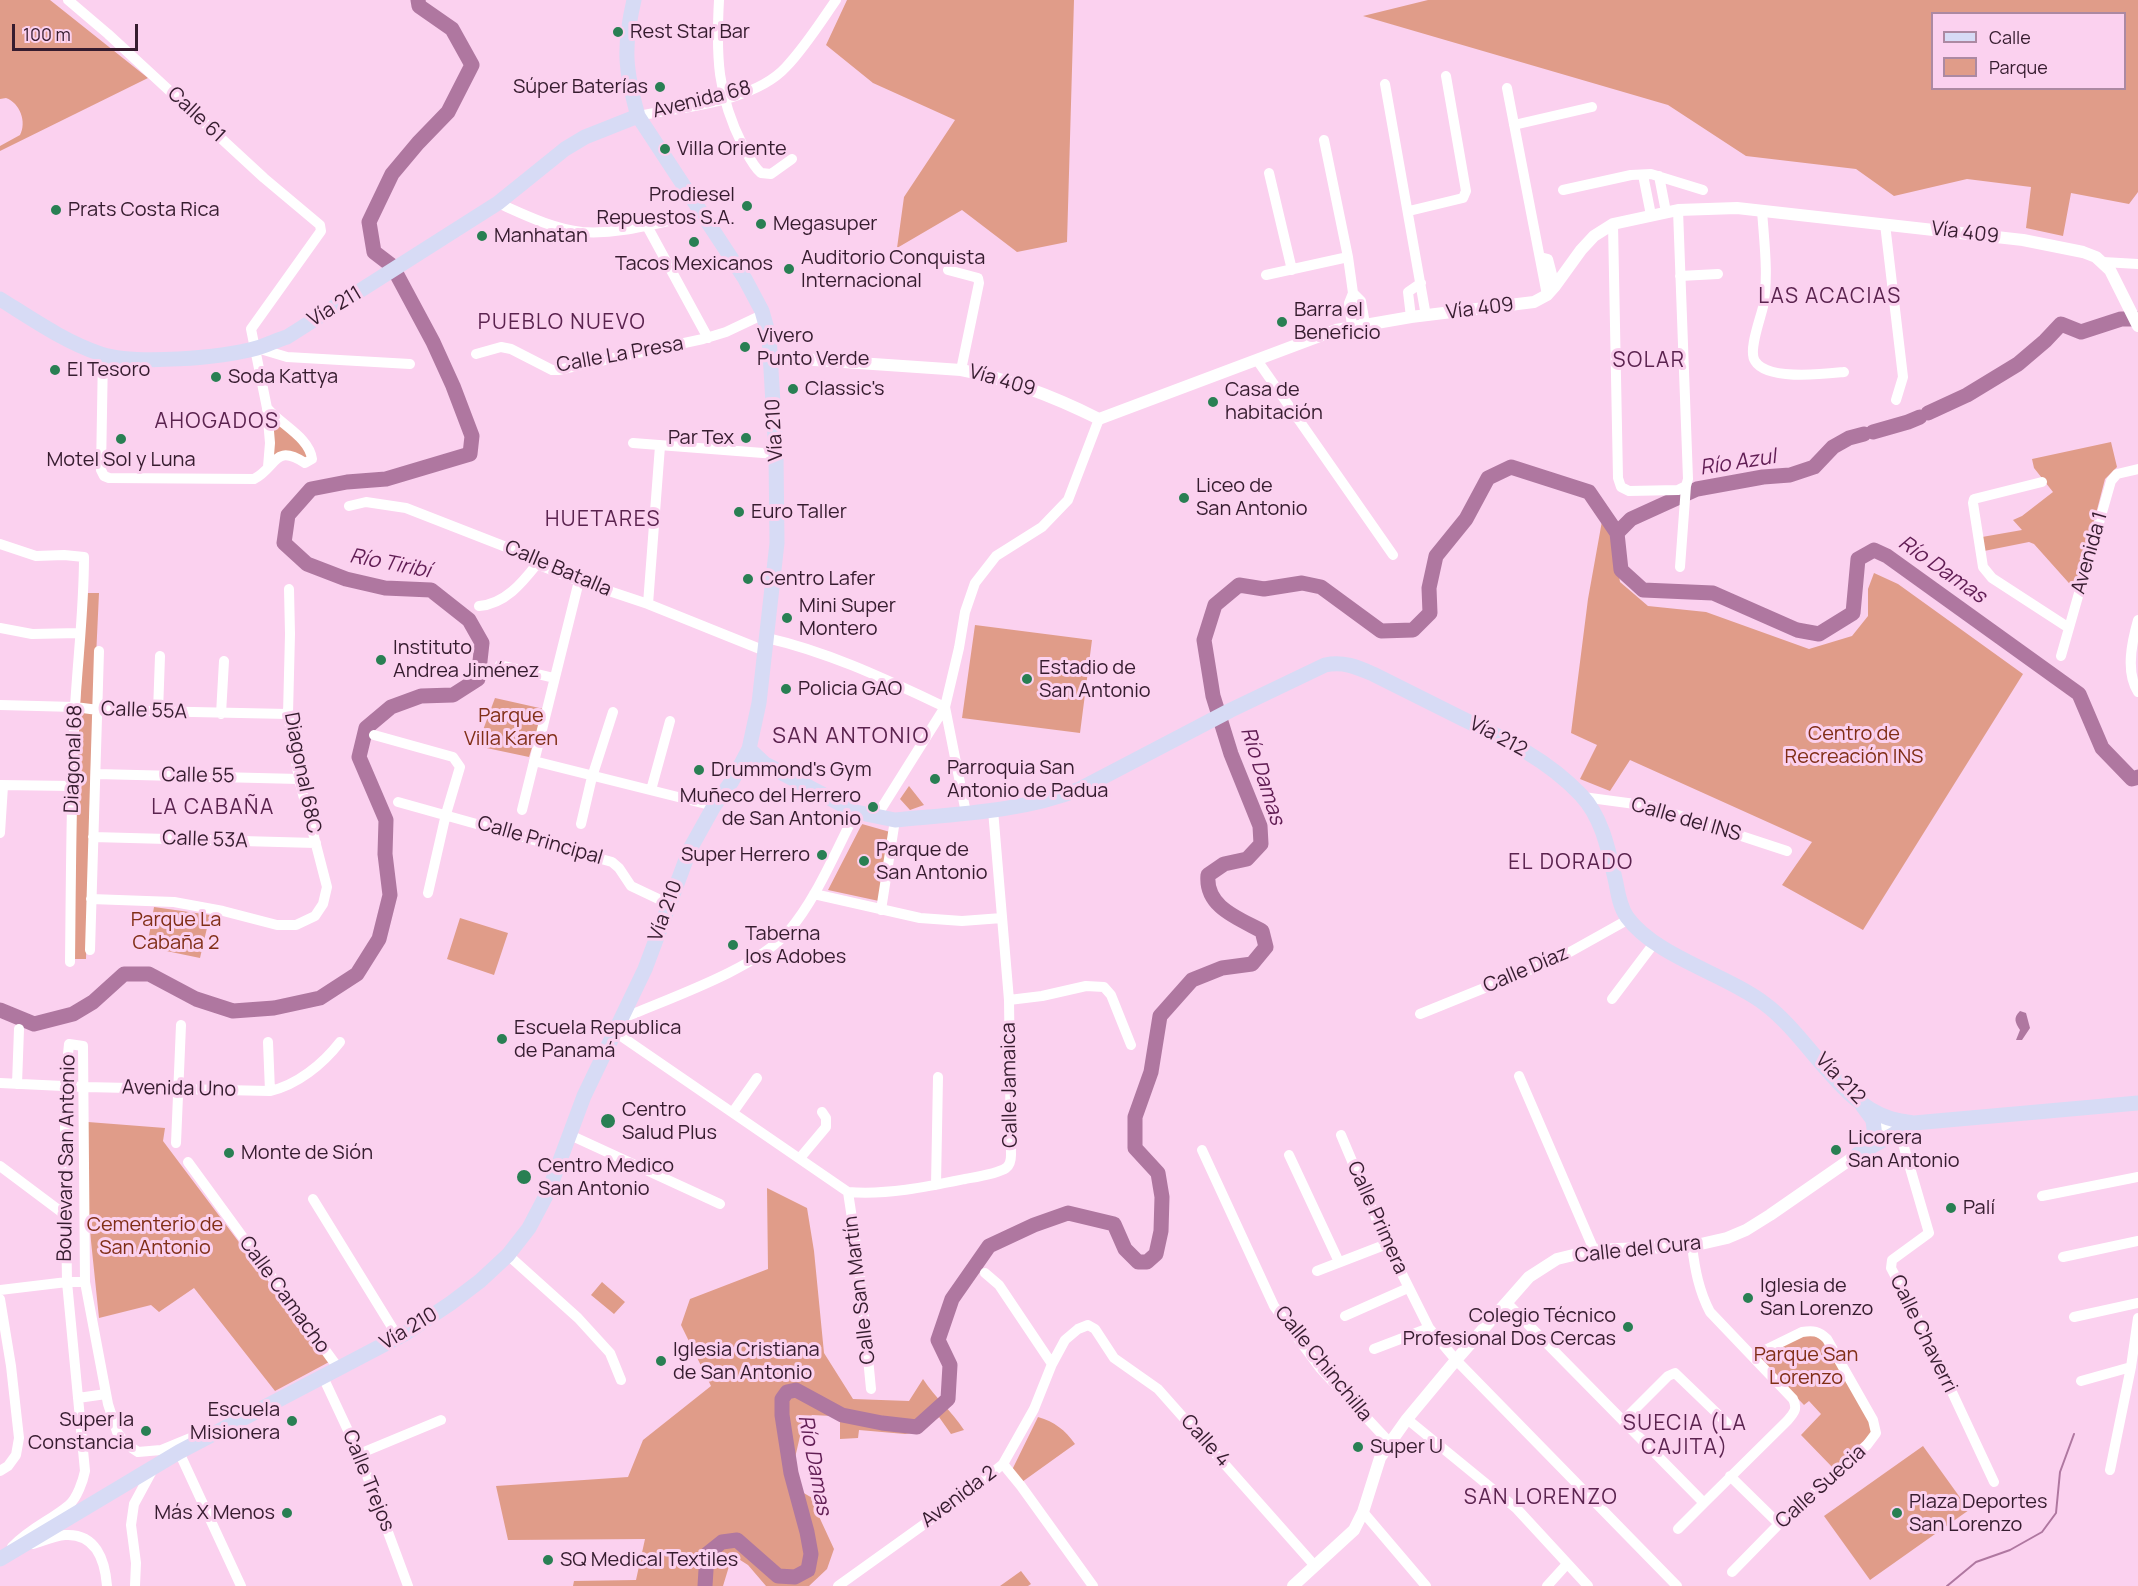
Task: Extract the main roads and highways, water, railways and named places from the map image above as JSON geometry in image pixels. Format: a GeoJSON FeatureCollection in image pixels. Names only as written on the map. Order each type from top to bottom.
{"type":"FeatureCollection","features":[{"type":"Feature","properties":{"kind":"main road","name":"Vía 210"},"geometry":{"type":"LineString","coordinates":[[6,1555],[178,1452],[398,1337],[452,1303],[508,1255],[529,1228],[549,1190],[584,1096],[645,969],[690,849],[714,806],[732,781],[748,749],[759,703],[777,543],[776,454],[771,357],[764,315],[746,279],[638,116],[626,64],[628,26],[634,0]]}},
{"type":"Feature","properties":{"kind":"main road","name":"Vía 211"},"geometry":{"type":"LineString","coordinates":[[0,299],[47,328],[103,354],[163,359],[207,356],[256,348],[287,337],[374,283],[498,203],[566,149],[585,137],[638,116]]}},
{"type":"Feature","properties":{"kind":"main road","name":"Vía 212"},"geometry":{"type":"LineString","coordinates":[[748,749],[765,764],[856,812],[876,817],[895,820],[993,810],[1030,804],[1080,789],[1231,710],[1325,665],[1340,663],[1351,665],[1420,697],[1533,756],[1564,779],[1583,796],[1603,832],[1620,901],[1629,919],[1655,942],[1765,1003],[1788,1023],[1858,1101],[1895,1125],[2138,1103]]}},
{"type":"Feature","properties":{"kind":"main road"},"geometry":{"type":"LineString","coordinates":[[1858,1101],[1873,1120],[1875,1137]]}},
{"type":"Feature","properties":{"kind":"main road"},"geometry":{"type":"LineString","coordinates":[[1858,1154],[1895,1125]]}},
{"type":"Feature","properties":{"kind":"waterway","name":"Río Tiribí"},"geometry":{"type":"LineString","coordinates":[[391,265],[374,252],[369,222],[392,174],[448,112],[472,65],[452,29],[419,6],[418,0]]}},
{"type":"Feature","properties":{"kind":"waterway","name":"Río Tiribí"},"geometry":{"type":"LineString","coordinates":[[0,1010],[34,1024],[73,1014],[93,1002],[124,974],[149,974],[196,999],[233,1011],[274,1008],[320,998],[357,974],[379,939],[390,895],[385,854],[386,820],[359,757],[366,728],[391,707],[421,696],[453,695],[478,679],[482,643],[469,620],[431,590],[385,588],[346,579],[307,564],[284,543],[288,515],[311,489],[347,482],[386,479],[470,454],[472,436],[453,386],[433,342],[396,273]]}},
{"type":"Feature","properties":{"kind":"waterway","name":"Río Azul"},"geometry":{"type":"LineString","coordinates":[[1928,413],[1967,395],[2018,364],[2061,324],[2081,332],[2121,319],[2138,319]]}},
{"type":"Feature","properties":{"kind":"waterway","name":"Río Azul"},"geometry":{"type":"LineString","coordinates":[[1873,432],[1920,417]]}},
{"type":"Feature","properties":{"kind":"waterway","name":"Río Azul"},"geometry":{"type":"LineString","coordinates":[[1617,533],[1631,519],[1697,489],[1763,477],[1790,475],[1814,467],[1833,447],[1849,438],[1864,434]]}},
{"type":"Feature","properties":{"kind":"waterway","name":"Río Damas"},"geometry":{"type":"LineString","coordinates":[[705,1586],[707,1554],[722,1542],[737,1540],[778,1576],[795,1577],[808,1570],[811,1554],[791,1473],[782,1415],[782,1399],[787,1392],[796,1390],[842,1415],[917,1427],[948,1399],[950,1365],[938,1340],[952,1299],[989,1246],[1034,1225],[1068,1213],[1114,1224],[1125,1249],[1138,1262],[1147,1262],[1156,1254],[1161,1231],[1162,1197],[1158,1173],[1135,1148],[1135,1117],[1151,1072],[1160,1016],[1192,980],[1222,968],[1252,964],[1266,947],[1262,931],[1225,910],[1217,903],[1208,886],[1208,875],[1224,864],[1247,859],[1261,844],[1260,826],[1231,754],[1213,696],[1204,640],[1215,605],[1239,585],[1264,589],[1302,583],[1321,587],[1381,631],[1413,630],[1430,613],[1429,588],[1436,556],[1466,519],[1488,478],[1511,467],[1589,492],[1617,533],[1621,570],[1643,590],[1713,593],[1797,630],[1819,634],[1853,613],[1858,559],[1874,550],[1887,556],[2079,694],[2102,748],[2132,779],[2138,777]]}},
{"type":"Feature","properties":{"kind":"waterway"},"geometry":{"type":"LineString","coordinates":[[1947,1586],[1976,1562],[2010,1550],[2042,1532],[2056,1513],[2060,1472],[2074,1434]]}},
{"type":"Feature","properties":{"kind":"place","name":"Rest Star Bar"},"geometry":{"type":"Point","coordinates":[618,32]}},
{"type":"Feature","properties":{"kind":"place","name":"Súper Baterías"},"geometry":{"type":"Point","coordinates":[660,87]}},
{"type":"Feature","properties":{"kind":"place","name":"Villa Oriente"},"geometry":{"type":"Point","coordinates":[665,149]}},
{"type":"Feature","properties":{"kind":"place","name":"Prodiesel Repuestos S.A."},"geometry":{"type":"Point","coordinates":[747,206]}},
{"type":"Feature","properties":{"kind":"place","name":"Prats Costa Rica"},"geometry":{"type":"Point","coordinates":[56,210]}},
{"type":"Feature","properties":{"kind":"place","name":"Megasuper"},"geometry":{"type":"Point","coordinates":[761,224]}},
{"type":"Feature","properties":{"kind":"place","name":"Manhatan"},"geometry":{"type":"Point","coordinates":[482,236]}},
{"type":"Feature","properties":{"kind":"place","name":"Tacos Mexicanos"},"geometry":{"type":"Point","coordinates":[694,242]}},
{"type":"Feature","properties":{"kind":"place","name":"Auditorio Conquista Internacional"},"geometry":{"type":"Point","coordinates":[789,269]}},
{"type":"Feature","properties":{"kind":"place","name":"Barra el Beneficio"},"geometry":{"type":"Point","coordinates":[1282,322]}},
{"type":"Feature","properties":{"kind":"place","name":"Vivero Punto Verde"},"geometry":{"type":"Point","coordinates":[745,347]}},
{"type":"Feature","properties":{"kind":"place","name":"El Tesoro"},"geometry":{"type":"Point","coordinates":[55,370]}},
{"type":"Feature","properties":{"kind":"place","name":"Soda Kattya"},"geometry":{"type":"Point","coordinates":[216,377]}},
{"type":"Feature","properties":{"kind":"place","name":"Classic's"},"geometry":{"type":"Point","coordinates":[793,389]}},
{"type":"Feature","properties":{"kind":"place","name":"Casa de habitación"},"geometry":{"type":"Point","coordinates":[1213,402]}},
{"type":"Feature","properties":{"kind":"place","name":"Par Tex"},"geometry":{"type":"Point","coordinates":[746,438]}},
{"type":"Feature","properties":{"kind":"place","name":"Motel Sol y Luna"},"geometry":{"type":"Point","coordinates":[121,439]}},
{"type":"Feature","properties":{"kind":"place","name":"Liceo de San Antonio"},"geometry":{"type":"Point","coordinates":[1184,498]}},
{"type":"Feature","properties":{"kind":"place","name":"Euro Taller"},"geometry":{"type":"Point","coordinates":[739,512]}},
{"type":"Feature","properties":{"kind":"place","name":"Centro Lafer"},"geometry":{"type":"Point","coordinates":[748,579]}},
{"type":"Feature","properties":{"kind":"place","name":"Mini Super Montero"},"geometry":{"type":"Point","coordinates":[787,618]}},
{"type":"Feature","properties":{"kind":"place","name":"Instituto Andrea Jiménez"},"geometry":{"type":"Point","coordinates":[381,660]}},
{"type":"Feature","properties":{"kind":"place","name":"Estadio de San Antonio"},"geometry":{"type":"Point","coordinates":[1027,679]}},
{"type":"Feature","properties":{"kind":"place","name":"Policia GAO"},"geometry":{"type":"Point","coordinates":[786,689]}},
{"type":"Feature","properties":{"kind":"place","name":"Drummond's Gym"},"geometry":{"type":"Point","coordinates":[699,770]}},
{"type":"Feature","properties":{"kind":"place","name":"Parroquia San Antonio de Padua"},"geometry":{"type":"Point","coordinates":[935,779]}},
{"type":"Feature","properties":{"kind":"place","name":"Muñeco del Herrero de San Antonio"},"geometry":{"type":"Point","coordinates":[873,807]}},
{"type":"Feature","properties":{"kind":"place","name":"Super Herrero"},"geometry":{"type":"Point","coordinates":[822,855]}},
{"type":"Feature","properties":{"kind":"place","name":"Parque de San Antonio"},"geometry":{"type":"Point","coordinates":[864,861]}},
{"type":"Feature","properties":{"kind":"place","name":"Taberna los Adobes"},"geometry":{"type":"Point","coordinates":[733,945]}},
{"type":"Feature","properties":{"kind":"place","name":"Escuela Republica de Panamá"},"geometry":{"type":"Point","coordinates":[502,1039]}},
{"type":"Feature","properties":{"kind":"place","name":"Centro Salud Plus"},"geometry":{"type":"Point","coordinates":[608,1121]}},
{"type":"Feature","properties":{"kind":"place","name":"Licorera San Antonio"},"geometry":{"type":"Point","coordinates":[1836,1150]}},
{"type":"Feature","properties":{"kind":"place","name":"Monte de Sión"},"geometry":{"type":"Point","coordinates":[229,1153]}},
{"type":"Feature","properties":{"kind":"place","name":"Centro Medico San Antonio"},"geometry":{"type":"Point","coordinates":[524,1177]}},
{"type":"Feature","properties":{"kind":"place","name":"Palí"},"geometry":{"type":"Point","coordinates":[1951,1208]}},
{"type":"Feature","properties":{"kind":"place","name":"Iglesia de San Lorenzo"},"geometry":{"type":"Point","coordinates":[1748,1298]}},
{"type":"Feature","properties":{"kind":"place","name":"Colegio Técnico Profesional Dos Cercas"},"geometry":{"type":"Point","coordinates":[1628,1327]}},
{"type":"Feature","properties":{"kind":"place","name":"Iglesia Cristiana de San Antonio"},"geometry":{"type":"Point","coordinates":[661,1361]}},
{"type":"Feature","properties":{"kind":"place","name":"Escuela Misionera"},"geometry":{"type":"Point","coordinates":[292,1421]}},
{"type":"Feature","properties":{"kind":"place","name":"Super la Constancia"},"geometry":{"type":"Point","coordinates":[146,1431]}},
{"type":"Feature","properties":{"kind":"place","name":"Super U"},"geometry":{"type":"Point","coordinates":[1358,1447]}},
{"type":"Feature","properties":{"kind":"place","name":"Más X Menos"},"geometry":{"type":"Point","coordinates":[287,1513]}},
{"type":"Feature","properties":{"kind":"place","name":"Plaza Deportes San Lorenzo"},"geometry":{"type":"Point","coordinates":[1897,1513]}},
{"type":"Feature","properties":{"kind":"place","name":"SQ Medical Textiles"},"geometry":{"type":"Point","coordinates":[548,1560]}},
{"type":"Feature","properties":{"kind":"district","name":"LAS ACACIAS"},"geometry":{"type":"Point","coordinates":[1830,297]}},
{"type":"Feature","properties":{"kind":"district","name":"PUEBLO NUEVO"},"geometry":{"type":"Point","coordinates":[562,323]}},
{"type":"Feature","properties":{"kind":"district","name":"SOLAR"},"geometry":{"type":"Point","coordinates":[1649,361]}},
{"type":"Feature","properties":{"kind":"district","name":"AHOGADOS"},"geometry":{"type":"Point","coordinates":[217,422]}},
{"type":"Feature","properties":{"kind":"district","name":"HUETARES"},"geometry":{"type":"Point","coordinates":[603,520]}},
{"type":"Feature","properties":{"kind":"district","name":"SAN ANTONIO"},"geometry":{"type":"Point","coordinates":[851,737]}},
{"type":"Feature","properties":{"kind":"district","name":"LA CABAÑA"},"geometry":{"type":"Point","coordinates":[213,808]}},
{"type":"Feature","properties":{"kind":"district","name":"EL DORADO"},"geometry":{"type":"Point","coordinates":[1571,863]}},
{"type":"Feature","properties":{"kind":"district","name":"SUECIA (LA CAJITA)"},"geometry":{"type":"Point","coordinates":[1685,1436]}},
{"type":"Feature","properties":{"kind":"district","name":"SAN LORENZO"},"geometry":{"type":"Point","coordinates":[1541,1498]}},
{"type":"Feature","properties":{"kind":"park label","name":"Parque Villa Karen"},"geometry":{"type":"Point","coordinates":[511,728]}},
{"type":"Feature","properties":{"kind":"park label","name":"Centro de Recreación INS"},"geometry":{"type":"Point","coordinates":[1854,746]}},
{"type":"Feature","properties":{"kind":"park label","name":"Parque La Cabaña 2"},"geometry":{"type":"Point","coordinates":[176,932]}},
{"type":"Feature","properties":{"kind":"park label","name":"Cementerio de San Antonio"},"geometry":{"type":"Point","coordinates":[155,1236]}},
{"type":"Feature","properties":{"kind":"park label","name":"Parque San Lorenzo"},"geometry":{"type":"Point","coordinates":[1806,1366]}}]}
